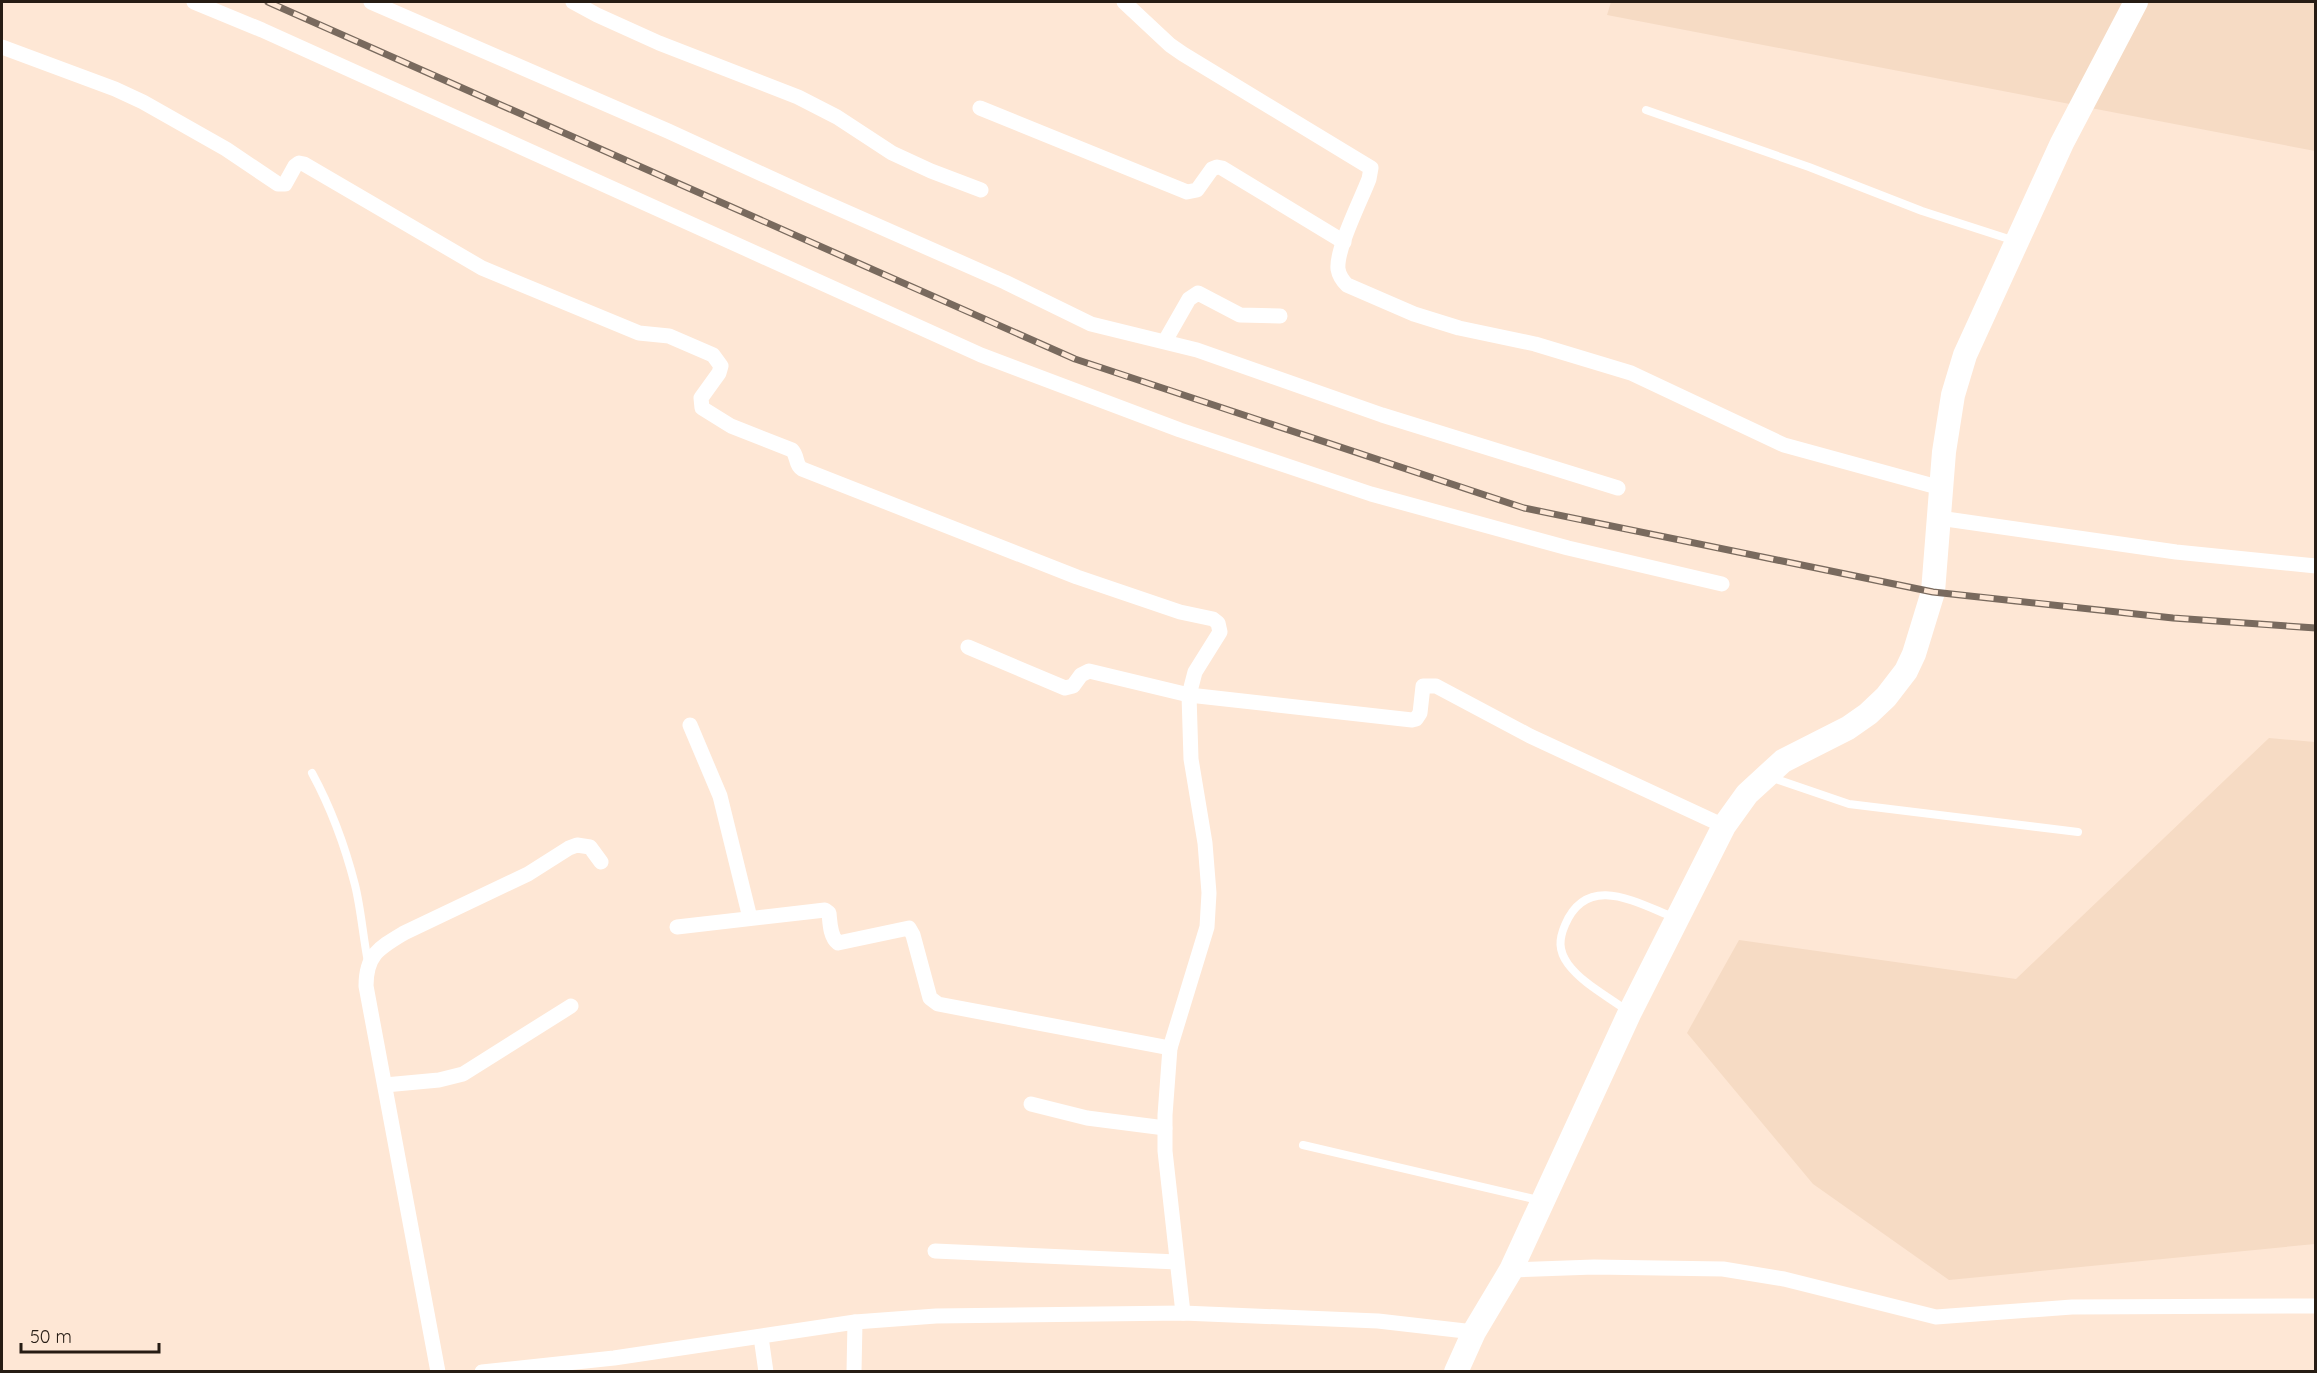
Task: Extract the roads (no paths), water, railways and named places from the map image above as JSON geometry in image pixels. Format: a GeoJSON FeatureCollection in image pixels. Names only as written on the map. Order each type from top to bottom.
{"type":"FeatureCollection","features":[{"type":"Feature","properties":{"kind":"main road"},"geometry":{"type":"LineString","coordinates":[[1456,1371],[1474,1332],[1511,1270],[1630,1012],[1724,826],[1747,794],[1766,775],[1783,761],[1848,728],[1868,714],[1886,697],[1906,672],[1934,592],[1944,452],[1956,385],[1969,346],[2062,143],[2136,2]]}},
{"type":"Feature","properties":{"kind":"street"},"geometry":{"type":"LineString","coordinates":[[194,2],[262,30],[981,355],[1180,430],[1371,495],[1568,548],[1722,584]]}},
{"type":"Feature","properties":{"kind":"street"},"geometry":{"type":"LineString","coordinates":[[371,2],[668,131],[1005,282],[1091,324],[1197,350],[1382,415],[1618,488]]}},
{"type":"Feature","properties":{"kind":"street"},"geometry":{"type":"LineString","coordinates":[[573,2],[659,43],[798,97],[837,117],[892,153],[981,190]]}},
{"type":"Feature","properties":{"kind":"street"},"geometry":{"type":"LineString","coordinates":[[1124,2],[1170,45],[1183,54],[1371,168],[1369,179],[1344,242],[1338,267],[1343,281],[1414,314],[1459,328],[1535,344],[1631,373],[1767,439],[1941,488]]}},
{"type":"Feature","properties":{"kind":"street"},"geometry":{"type":"LineString","coordinates":[[2,47],[105,85],[143,102],[226,149],[278,184],[285,184],[295,166],[299,163],[304,164],[482,268],[639,333],[669,336],[713,355],[721,366],[719,373],[700,398],[702,408],[731,426],[792,450],[797,464],[802,469],[1077,578],[1180,612],[1213,619],[1220,626],[1220,632],[1195,672],[1189,695],[1191,759],[1205,843],[1209,893],[1207,927],[1170,1048],[1165,1128],[1165,1152],[1183,1313]]}},
{"type":"Feature","properties":{"kind":"street"},"geometry":{"type":"LineString","coordinates":[[980,108],[1187,192],[1197,190],[1212,169],[1221,168],[1344,242]]}},
{"type":"Feature","properties":{"kind":"street"},"geometry":{"type":"LineString","coordinates":[[1165,341],[1189,299],[1198,293],[1240,315],[1281,316]]}},
{"type":"Feature","properties":{"kind":"street"},"geometry":{"type":"LineString","coordinates":[[1939,518],[2176,552],[2316,566]]}},
{"type":"Feature","properties":{"kind":"street"},"geometry":{"type":"LineString","coordinates":[[968,647],[1065,688],[1073,686],[1081,675],[1089,671],[1189,695],[1412,720],[1416,719],[1420,713],[1423,686],[1436,686],[1530,736],[1724,826]]}},
{"type":"Feature","properties":{"kind":"street"},"geometry":{"type":"LineString","coordinates":[[690,725],[720,796],[750,918]]}},
{"type":"Feature","properties":{"kind":"street"},"geometry":{"type":"LineString","coordinates":[[438,1371],[366,986],[368,963],[381,948],[404,933],[508,884],[569,848],[577,845],[590,848],[601,862]]}},
{"type":"Feature","properties":{"kind":"street"},"geometry":{"type":"LineString","coordinates":[[677,927],[827,910],[834,940],[842,944],[909,928],[913,935],[930,998],[938,1004],[1170,1048]]}},
{"type":"Feature","properties":{"kind":"street"},"geometry":{"type":"LineString","coordinates":[[385,1085],[438,1080],[463,1074],[571,1006]]}},
{"type":"Feature","properties":{"kind":"street"},"geometry":{"type":"LineString","coordinates":[[1031,1104],[1087,1118],[1165,1128]]}},
{"type":"Feature","properties":{"kind":"street"},"geometry":{"type":"LineString","coordinates":[[935,1251],[1177,1262]]}},
{"type":"Feature","properties":{"kind":"street"},"geometry":{"type":"LineString","coordinates":[[1511,1270],[1594,1267],[1723,1269],[1784,1279],[1936,1317],[2072,1307],[2316,1306]]}},
{"type":"Feature","properties":{"kind":"street"},"geometry":{"type":"LineString","coordinates":[[482,1371],[614,1358],[855,1322],[936,1316],[1183,1313],[1378,1321],[1474,1332]]}},
{"type":"Feature","properties":{"kind":"street"},"geometry":{"type":"LineString","coordinates":[[854,1371],[855,1322]]}},
{"type":"Feature","properties":{"kind":"street"},"geometry":{"type":"LineString","coordinates":[[761,1337],[766,1371]]}},
{"type":"Feature","properties":{"kind":"lane"},"geometry":{"type":"LineString","coordinates":[[1646,110],[1809,167],[1922,211],[2016,242]]}},
{"type":"Feature","properties":{"kind":"lane"},"geometry":{"type":"LineString","coordinates":[[312,773],[324,795],[337,829],[355,886],[368,963]]}},
{"type":"Feature","properties":{"kind":"lane"},"geometry":{"type":"LineString","coordinates":[[1766,775],[1850,804],[2078,832]]}},
{"type":"Feature","properties":{"kind":"lane"},"geometry":{"type":"LineString","coordinates":[[1630,1012],[1576,974],[1560,951],[1560,937],[1569,916],[1579,903],[1594,896],[1608,894],[1677,918]]}},
{"type":"Feature","properties":{"kind":"lane"},"geometry":{"type":"LineString","coordinates":[[1303,1145],[1543,1201]]}},
{"type":"Feature","properties":{"kind":"railway"},"geometry":{"type":"LineString","coordinates":[[268,2],[1075,359],[1524,508],[1933,592],[2173,618],[2316,628]]}}]}
